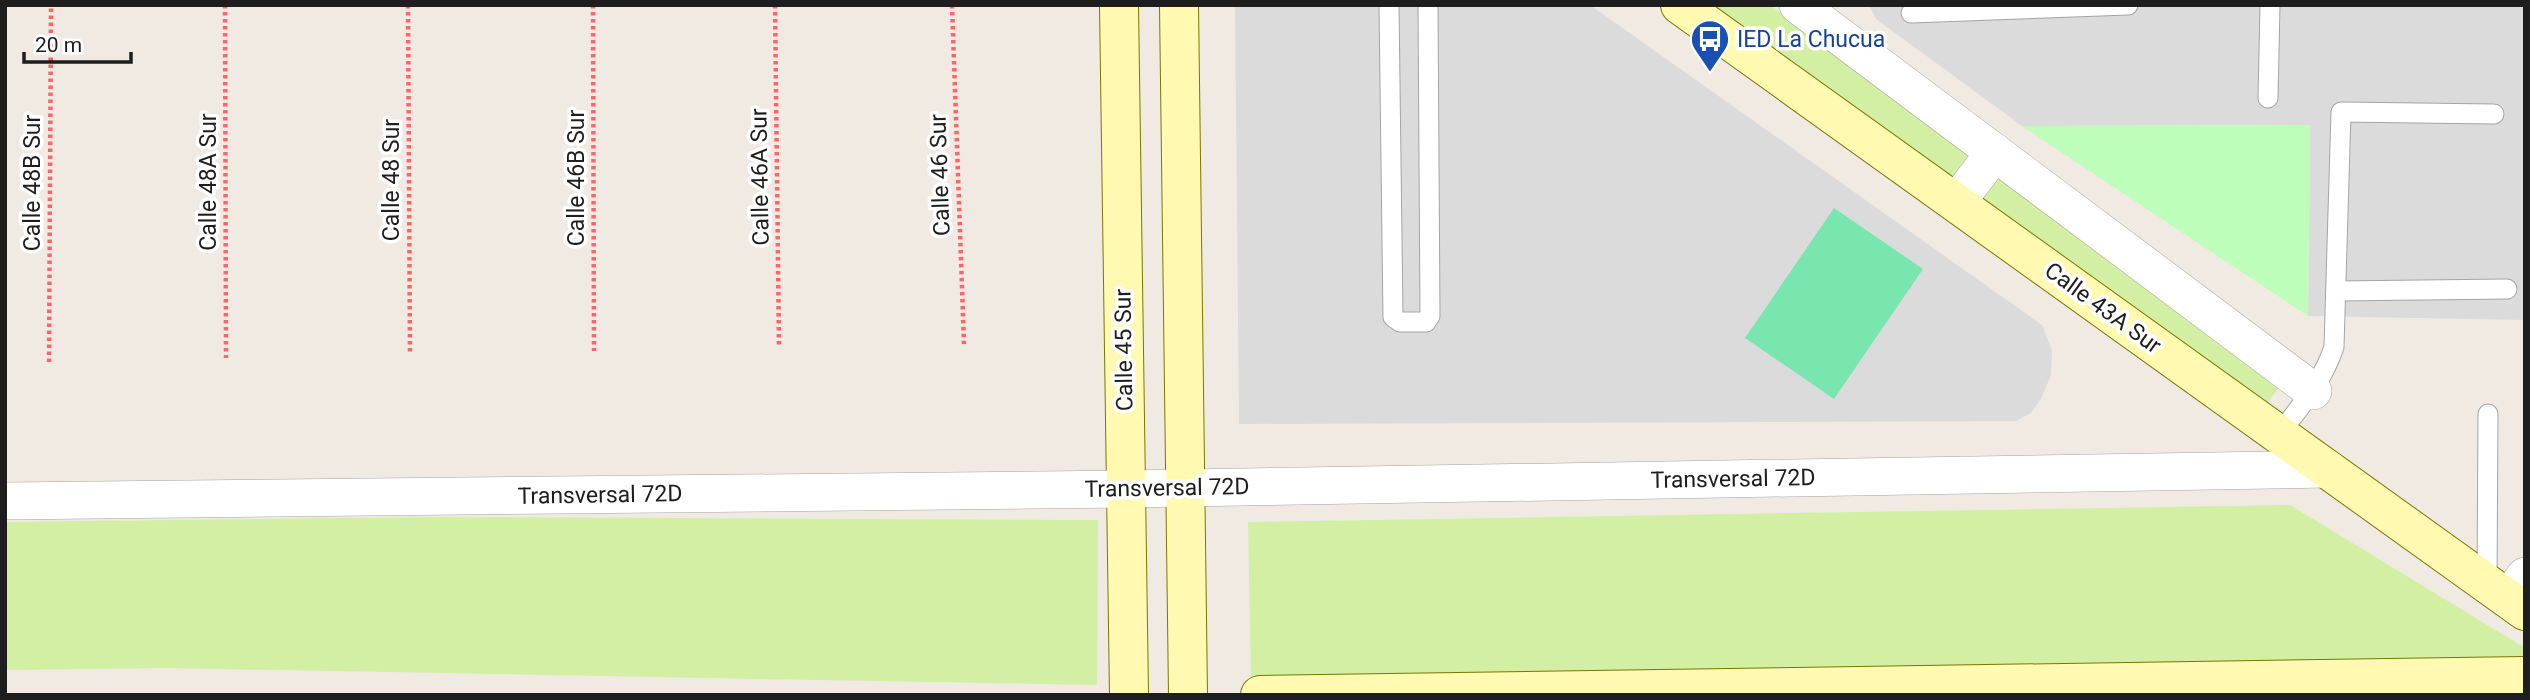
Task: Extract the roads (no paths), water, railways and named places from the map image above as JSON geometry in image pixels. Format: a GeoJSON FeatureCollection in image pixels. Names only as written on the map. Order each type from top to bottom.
{"type":"FeatureCollection","features":[{"type":"Feature","properties":{"kind":"street","name":"Calle 45 Sur"},"geometry":{"type":"LineString","coordinates":[[1119,5],[1129,695]]}},
{"type":"Feature","properties":{"kind":"street"},"geometry":{"type":"LineString","coordinates":[[1179,5],[1188,695]]}},
{"type":"Feature","properties":{"kind":"street","name":"Calle 43A Sur"},"geometry":{"type":"LineString","coordinates":[[1680,5],[2328,470],[2511,592]]}},
{"type":"Feature","properties":{"kind":"street"},"geometry":{"type":"LineString","coordinates":[[1798,5],[1829,17],[1995,152],[2313,391]]}},
{"type":"Feature","properties":{"kind":"street"},"geometry":{"type":"LineString","coordinates":[[1956,203],[1995,152]]}},
{"type":"Feature","properties":{"kind":"street","name":"Transversal 72D"},"geometry":{"type":"LineString","coordinates":[[5,501],[1126,489],[2328,470]]}},
{"type":"Feature","properties":{"kind":"street"},"geometry":{"type":"LineString","coordinates":[[1260,695],[1762,691],[2525,676]]}},
{"type":"Feature","properties":{"kind":"lane"},"geometry":{"type":"LineString","coordinates":[[1389,5],[1393,317],[1400,321],[1426,322],[1430,316],[1427,5]]}},
{"type":"Feature","properties":{"kind":"lane"},"geometry":{"type":"LineString","coordinates":[[1911,13],[2128,5]]}},
{"type":"Feature","properties":{"kind":"lane"},"geometry":{"type":"LineString","coordinates":[[2268,98],[2270,5]]}},
{"type":"Feature","properties":{"kind":"lane"},"geometry":{"type":"LineString","coordinates":[[2279,435],[2328,367],[2334,347],[2341,112],[2494,114]]}},
{"type":"Feature","properties":{"kind":"lane"},"geometry":{"type":"LineString","coordinates":[[2337,290],[2507,289]]}},
{"type":"Feature","properties":{"kind":"lane"},"geometry":{"type":"LineString","coordinates":[[2488,414],[2511,592]]}},
{"type":"Feature","properties":{"kind":"place","name":"IED La Chucua"},"geometry":{"type":"Point","coordinates":[1710,73]}}]}
